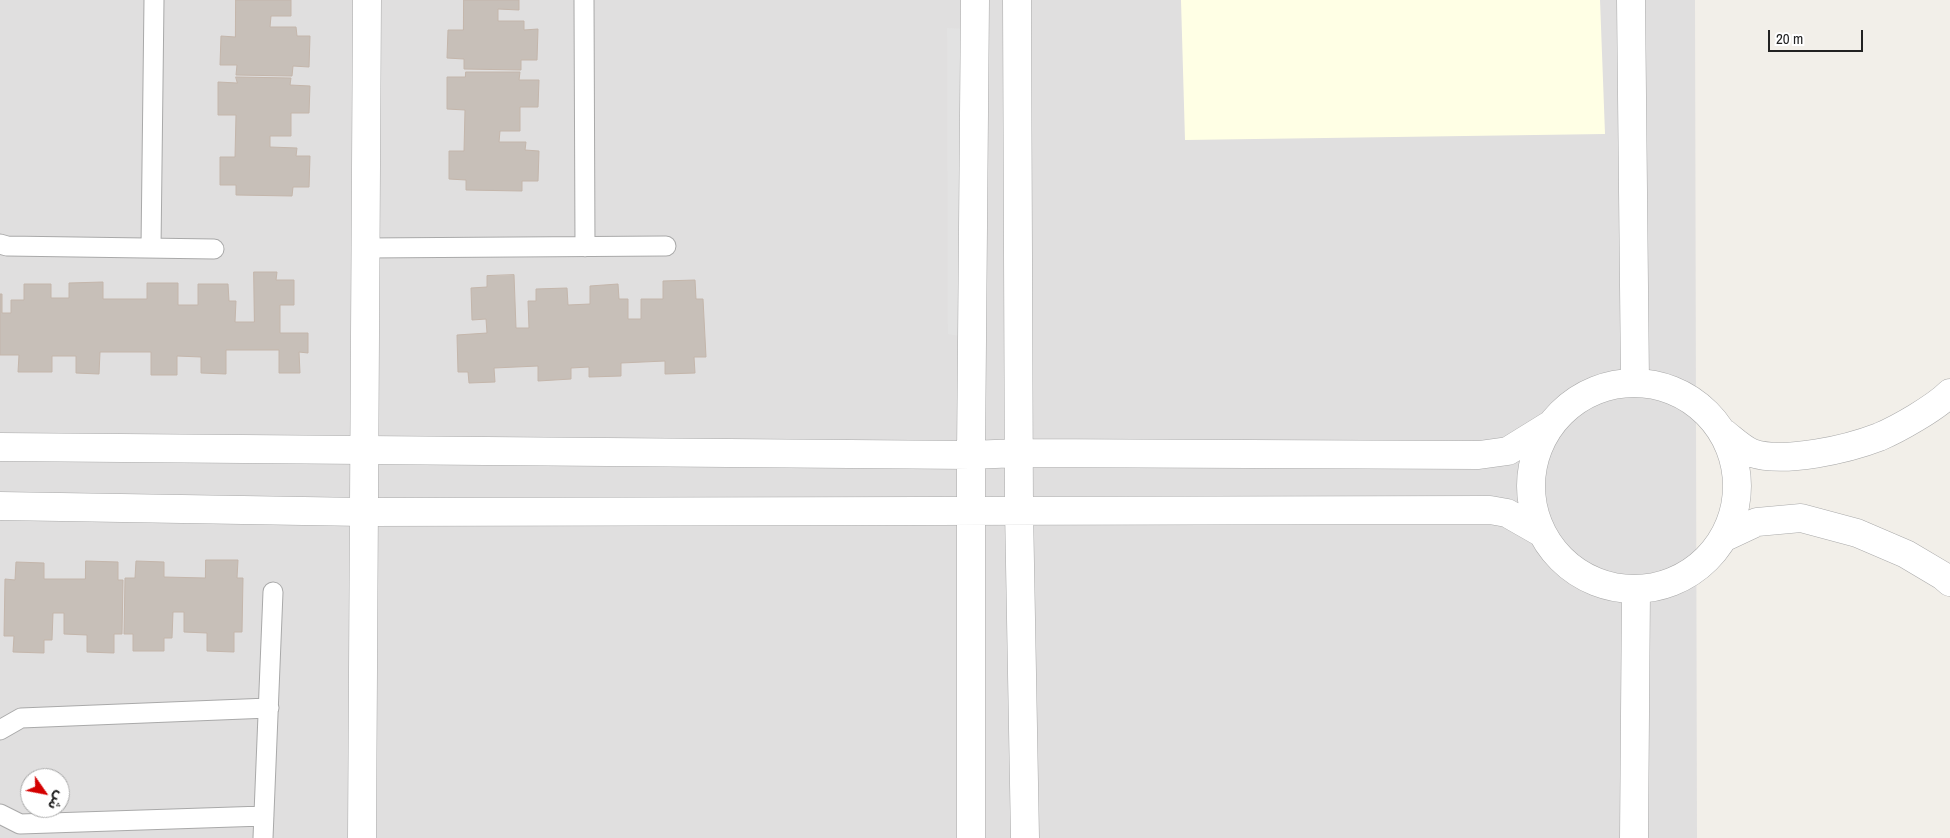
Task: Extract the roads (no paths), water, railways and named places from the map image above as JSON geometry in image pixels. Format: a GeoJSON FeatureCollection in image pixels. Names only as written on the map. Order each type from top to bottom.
{"type":"FeatureCollection","features":[{"type":"Feature","properties":{"kind":"street"},"geometry":{"type":"LineString","coordinates":[[362,838],[367,0]]}},
{"type":"Feature","properties":{"kind":"street"},"geometry":{"type":"LineString","coordinates":[[971,838],[971,455],[975,0]]}},
{"type":"Feature","properties":{"kind":"street"},"geometry":{"type":"LineString","coordinates":[[1017,0],[1019,509],[1025,838]]}},
{"type":"Feature","properties":{"kind":"street"},"geometry":{"type":"LineString","coordinates":[[1631,0],[1635,382]]}},
{"type":"Feature","properties":{"kind":"street"},"geometry":{"type":"LineString","coordinates":[[0,447],[971,455],[1019,453],[1480,455],[1508,451],[1550,425],[1573,401],[1603,387],[1635,382],[1670,388],[1701,406],[1724,434],[1751,453],[1779,458],[1827,451],[1879,436],[1939,404],[1950,393]]}},
{"type":"Feature","properties":{"kind":"street"},"geometry":{"type":"LineString","coordinates":[[1550,425],[1535,454],[1530,487],[1535,520],[1550,549],[1574,572],[1604,586],[1636,590],[1671,583],[1679,579],[1702,564],[1725,537],[1737,503],[1737,485],[1736,467],[1724,434]]}},
{"type":"Feature","properties":{"kind":"street"},"geometry":{"type":"LineString","coordinates":[[0,506],[364,512],[1019,509],[1490,510],[1507,513],[1542,533]]}},
{"type":"Feature","properties":{"kind":"street"},"geometry":{"type":"LineString","coordinates":[[1725,537],[1757,522],[1801,518],[1858,533],[1906,554],[1950,582]]}},
{"type":"Feature","properties":{"kind":"street"},"geometry":{"type":"LineString","coordinates":[[1634,838],[1636,590]]}},
{"type":"Feature","properties":{"kind":"lane"},"geometry":{"type":"LineString","coordinates":[[151,248],[154,0]]}},
{"type":"Feature","properties":{"kind":"lane"},"geometry":{"type":"LineString","coordinates":[[584,0],[585,246]]}},
{"type":"Feature","properties":{"kind":"lane"},"geometry":{"type":"LineString","coordinates":[[0,244],[7,246],[214,249]]}},
{"type":"Feature","properties":{"kind":"lane"},"geometry":{"type":"LineString","coordinates":[[365,248],[666,246]]}},
{"type":"Feature","properties":{"kind":"lane"},"geometry":{"type":"LineString","coordinates":[[263,838],[274,592]]}},
{"type":"Feature","properties":{"kind":"lane"},"geometry":{"type":"LineString","coordinates":[[0,730],[21,718],[269,708]]}},
{"type":"Feature","properties":{"kind":"lane"},"geometry":{"type":"LineString","coordinates":[[0,814],[20,824],[264,816]]}}]}
